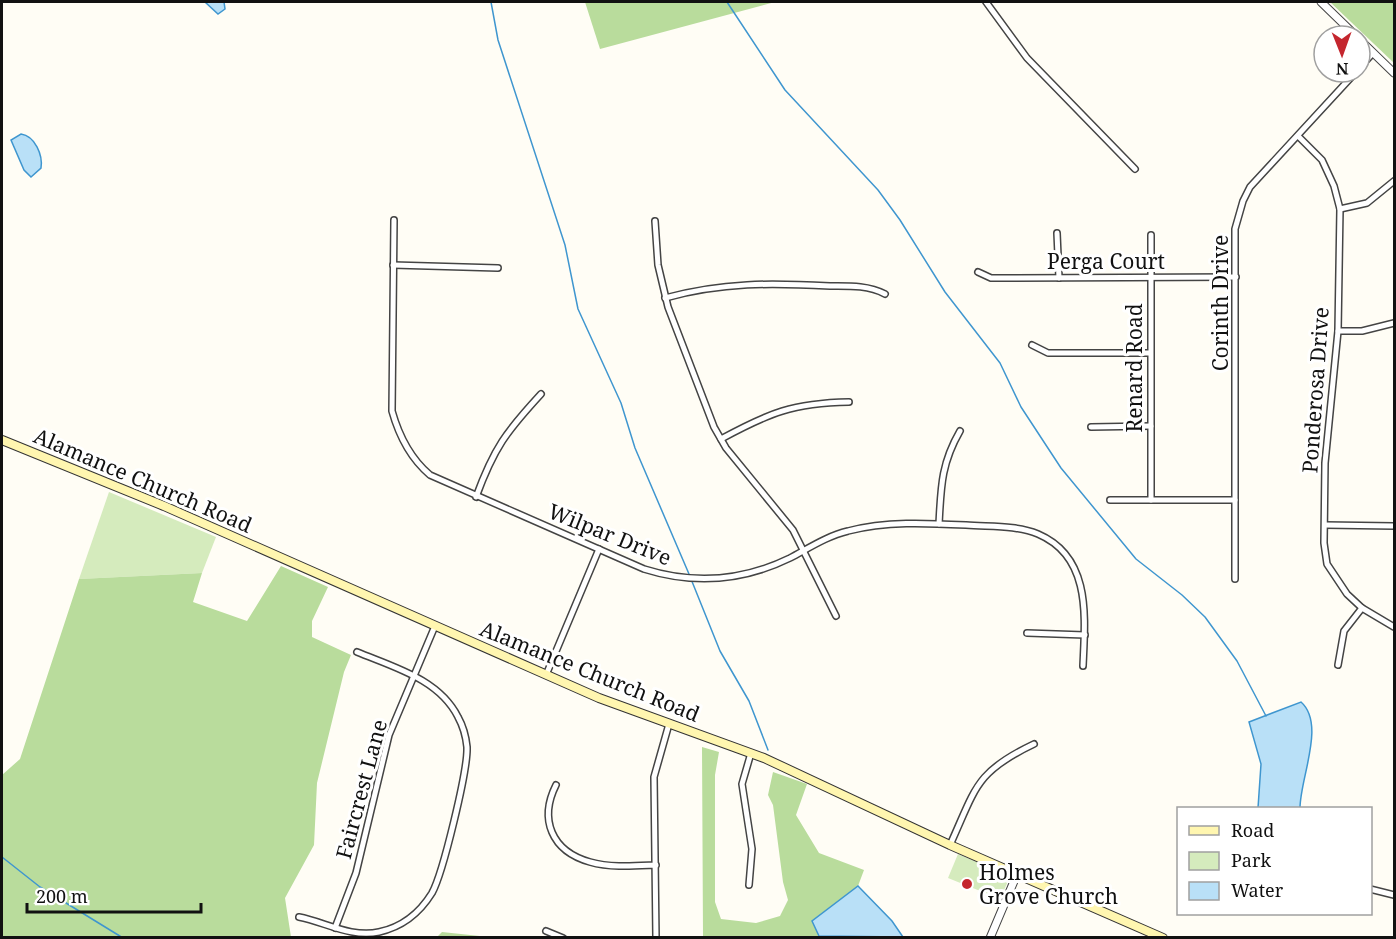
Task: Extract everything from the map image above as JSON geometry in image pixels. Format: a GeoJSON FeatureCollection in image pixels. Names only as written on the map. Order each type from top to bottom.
{"type":"FeatureCollection","features":[{"type":"Feature","properties":{"kind":"main road","name":"Alamance Church Road"},"geometry":{"type":"LineString","coordinates":[[2,440],[162,506],[546,675],[669,724],[751,753],[950,845],[1163,938]]}},
{"type":"Feature","properties":{"kind":"street"},"geometry":{"type":"LineString","coordinates":[[986,2],[1028,58],[1135,169]]}},
{"type":"Feature","properties":{"kind":"street"},"geometry":{"type":"LineString","coordinates":[[1321,2],[1344,24]]}},
{"type":"Feature","properties":{"kind":"street"},"geometry":{"type":"LineString","coordinates":[[1373,53],[1395,73]]}},
{"type":"Feature","properties":{"kind":"street","name":"Corinth Drive"},"geometry":{"type":"LineString","coordinates":[[1235,579],[1236,229],[1243,201],[1250,187],[1345,84]]}},
{"type":"Feature","properties":{"kind":"street","name":"Ponderosa Drive"},"geometry":{"type":"LineString","coordinates":[[1298,136],[1322,160],[1334,186],[1340,209],[1338,331],[1326,431],[1327,564],[1347,594],[1362,608],[1395,627]]}},
{"type":"Feature","properties":{"kind":"street"},"geometry":{"type":"LineString","coordinates":[[1340,209],[1367,203],[1395,180]]}},
{"type":"Feature","properties":{"kind":"street","name":"Wilpar Drive"},"geometry":{"type":"LineString","coordinates":[[394,220],[391,392],[396,427],[409,452],[424,470],[440,481],[656,573],[703,580],[750,574],[844,532],[866,526],[939,524],[1015,528],[1038,534],[1058,546],[1073,565],[1085,594],[1083,666]]}},
{"type":"Feature","properties":{"kind":"street"},"geometry":{"type":"LineString","coordinates":[[655,221],[658,265],[665,298],[694,377],[721,439],[782,514],[836,616]]}},
{"type":"Feature","properties":{"kind":"street"},"geometry":{"type":"LineString","coordinates":[[1057,233],[1059,278]]}},
{"type":"Feature","properties":{"kind":"street","name":"Renard Road"},"geometry":{"type":"LineString","coordinates":[[1151,235],[1151,500]]}},
{"type":"Feature","properties":{"kind":"street"},"geometry":{"type":"LineString","coordinates":[[393,265],[498,268]]}},
{"type":"Feature","properties":{"kind":"street","name":"Perga Court"},"geometry":{"type":"LineString","coordinates":[[978,272],[991,278],[1236,278]]}},
{"type":"Feature","properties":{"kind":"street"},"geometry":{"type":"LineString","coordinates":[[665,298],[708,287],[760,282],[864,287],[885,294]]}},
{"type":"Feature","properties":{"kind":"street"},"geometry":{"type":"LineString","coordinates":[[1338,331],[1362,331],[1395,323]]}},
{"type":"Feature","properties":{"kind":"street"},"geometry":{"type":"LineString","coordinates":[[1032,345],[1048,353],[1150,353]]}},
{"type":"Feature","properties":{"kind":"street"},"geometry":{"type":"LineString","coordinates":[[476,497],[489,461],[501,441],[541,394]]}},
{"type":"Feature","properties":{"kind":"street"},"geometry":{"type":"LineString","coordinates":[[721,439],[761,417],[789,407],[849,402]]}},
{"type":"Feature","properties":{"kind":"street"},"geometry":{"type":"LineString","coordinates":[[1091,427],[1151,426]]}},
{"type":"Feature","properties":{"kind":"street"},"geometry":{"type":"LineString","coordinates":[[939,524],[941,476],[947,454],[960,431]]}},
{"type":"Feature","properties":{"kind":"street"},"geometry":{"type":"LineString","coordinates":[[1110,500],[1235,500]]}},
{"type":"Feature","properties":{"kind":"street"},"geometry":{"type":"LineString","coordinates":[[1325,525],[1395,525]]}},
{"type":"Feature","properties":{"kind":"street"},"geometry":{"type":"LineString","coordinates":[[546,675],[599,549]]}},
{"type":"Feature","properties":{"kind":"street"},"geometry":{"type":"LineString","coordinates":[[1338,665],[1341,640],[1354,616],[1362,608]]}},
{"type":"Feature","properties":{"kind":"street","name":"Faircrest Lane"},"geometry":{"type":"LineString","coordinates":[[335,928],[356,873],[389,735],[435,626]]}},
{"type":"Feature","properties":{"kind":"street"},"geometry":{"type":"LineString","coordinates":[[1027,633],[1085,634]]}},
{"type":"Feature","properties":{"kind":"street"},"geometry":{"type":"LineString","coordinates":[[299,917],[335,928],[363,933],[377,933],[413,918],[438,881],[464,770],[466,740],[457,715],[448,702],[436,689],[414,676],[357,652]]}},
{"type":"Feature","properties":{"kind":"street"},"geometry":{"type":"LineString","coordinates":[[656,938],[654,777],[669,724]]}},
{"type":"Feature","properties":{"kind":"street"},"geometry":{"type":"LineString","coordinates":[[950,845],[982,777],[1006,757],[1034,744]]}},
{"type":"Feature","properties":{"kind":"street"},"geometry":{"type":"LineString","coordinates":[[749,885],[752,849],[742,784],[751,753]]}},
{"type":"Feature","properties":{"kind":"street"},"geometry":{"type":"LineString","coordinates":[[556,785],[548,801],[546,814],[548,827],[556,840],[567,850],[591,863],[619,866],[656,865]]}},
{"type":"Feature","properties":{"kind":"street"},"geometry":{"type":"LineString","coordinates":[[990,938],[1017,874]]}},
{"type":"Feature","properties":{"kind":"street"},"geometry":{"type":"LineString","coordinates":[[1372,889],[1395,895]]}},
{"type":"Feature","properties":{"kind":"street"},"geometry":{"type":"LineString","coordinates":[[546,931],[563,938]]}},
{"type":"Feature","properties":{"kind":"green space"},"geometry":{"type":"Polygon","coordinates":[[[585,2],[775,2],[600,49],[585,2]]]}},
{"type":"Feature","properties":{"kind":"green space"},"geometry":{"type":"Polygon","coordinates":[[[1330,2],[1394,2],[1394,63],[1372,42],[1372,24],[1353,24],[1330,2]]]}},
{"type":"Feature","properties":{"kind":"green space"},"geometry":{"type":"Polygon","coordinates":[[[109,492],[216,537],[202,573],[79,579],[109,492]]]}},
{"type":"Feature","properties":{"kind":"green space"},"geometry":{"type":"Polygon","coordinates":[[[281,566],[328,587],[312,621],[312,637],[351,655],[344,672],[317,783],[314,845],[285,898],[291,937],[2,937],[2,775],[20,759],[79,579],[202,573],[193,602],[247,621],[281,566]]]}},
{"type":"Feature","properties":{"kind":"green space"},"geometry":{"type":"Polygon","coordinates":[[[702,747],[719,752],[715,775],[715,902],[721,919],[756,923],[780,916],[788,900],[783,882],[773,805],[768,795],[773,772],[807,784],[796,815],[819,853],[864,870],[858,886],[812,921],[822,937],[703,937],[702,747]]]}},
{"type":"Feature","properties":{"kind":"green space"},"geometry":{"type":"Polygon","coordinates":[[[958,854],[1007,875],[1009,879],[1000,899],[948,878],[958,854]]]}},
{"type":"Feature","properties":{"kind":"green space"},"geometry":{"type":"Polygon","coordinates":[[[442,932],[489,937],[437,937],[442,932]]]}},
{"type":"Feature","properties":{"kind":"water"},"geometry":{"type":"Polygon","coordinates":[[[205,2],[224,2],[225,9],[218,14],[205,2]]]}},
{"type":"Feature","properties":{"kind":"water"},"geometry":{"type":"Polygon","coordinates":[[[21,134],[34,142],[41,157],[41,168],[31,177],[24,170],[11,140],[21,134]]]}},
{"type":"Feature","properties":{"kind":"water"},"geometry":{"type":"Polygon","coordinates":[[[1301,702],[1308,712],[1312,737],[1300,807],[1258,807],[1261,764],[1249,722],[1301,702]]]}},
{"type":"Feature","properties":{"kind":"water"},"geometry":{"type":"Polygon","coordinates":[[[858,886],[892,921],[903,937],[819,936],[812,921],[858,886]]]}},
{"type":"Feature","properties":{"kind":"waterway"},"geometry":{"type":"LineString","coordinates":[[491,2],[498,40],[565,245],[578,309],[621,403],[635,448],[689,574]]}},
{"type":"Feature","properties":{"kind":"waterway"},"geometry":{"type":"LineString","coordinates":[[727,2],[785,90],[878,190],[900,220],[945,292],[1000,363],[1021,407],[1061,468],[1136,559],[1182,595],[1205,617],[1237,661],[1266,716]]}},
{"type":"Feature","properties":{"kind":"waterway"},"geometry":{"type":"LineString","coordinates":[[691,579],[720,651],[749,701],[768,750]]}},
{"type":"Feature","properties":{"kind":"waterway"},"geometry":{"type":"LineString","coordinates":[[2,857],[40,887],[123,938]]}},
{"type":"Feature","properties":{"kind":"place","name":"Holmes Grove Church"},"geometry":{"type":"Point","coordinates":[967,884]}}]}
